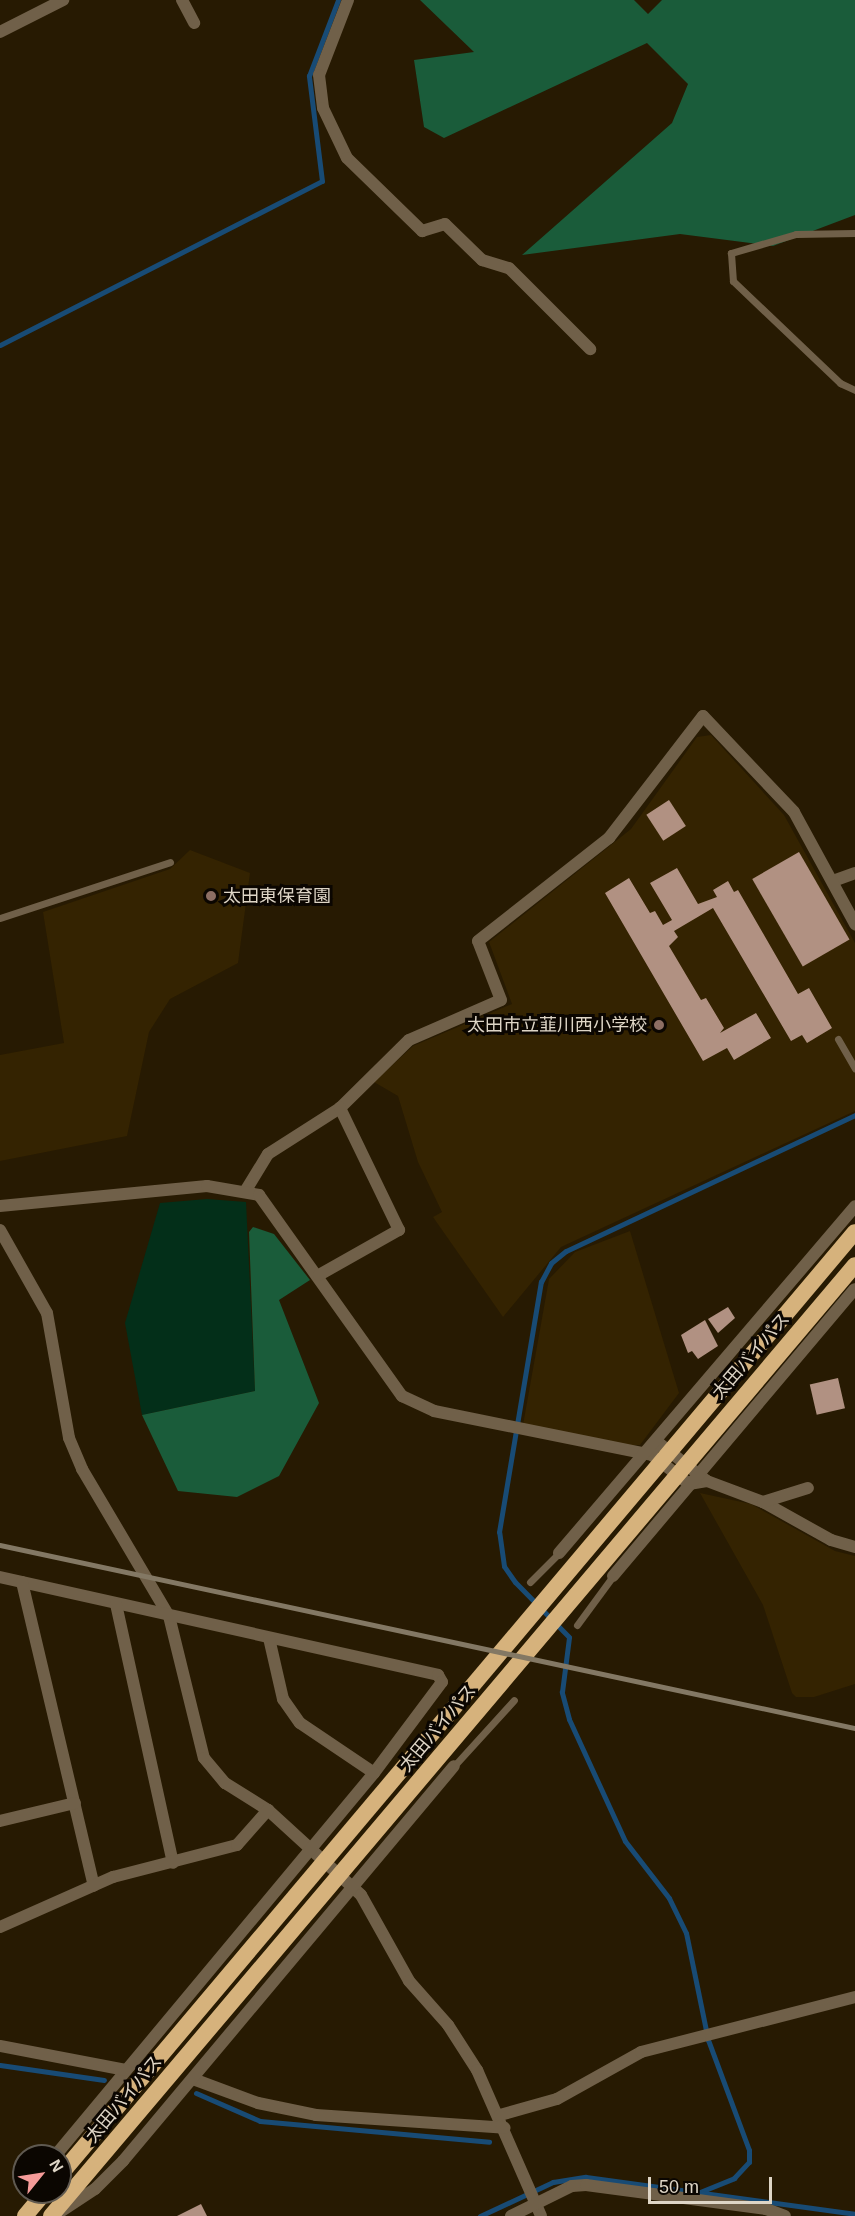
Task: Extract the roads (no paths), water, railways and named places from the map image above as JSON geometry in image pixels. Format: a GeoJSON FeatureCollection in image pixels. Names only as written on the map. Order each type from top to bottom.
{"type":"FeatureCollection","features":[{"type":"Feature","properties":{"kind":"highway","name":"太田バイパス"},"geometry":{"type":"LineString","coordinates":[[72,2161],[855,1232]]}},
{"type":"Feature","properties":{"kind":"highway","name":"太田バイパス"},"geometry":{"type":"LineString","coordinates":[[52,2216],[698,1448],[855,1265]]}},
{"type":"Feature","properties":{"kind":"street"},"geometry":{"type":"LineString","coordinates":[[0,32],[63,0]]}},
{"type":"Feature","properties":{"kind":"street"},"geometry":{"type":"LineString","coordinates":[[182,0],[194,23]]}},
{"type":"Feature","properties":{"kind":"street"},"geometry":{"type":"LineString","coordinates":[[348,0],[319,75],[323,108],[347,158],[422,231],[445,224],[482,260],[509,268],[590,349]]}},
{"type":"Feature","properties":{"kind":"street"},"geometry":{"type":"LineString","coordinates":[[246,1190],[268,1154],[340,1108],[409,1040],[501,1000],[478,941],[609,838],[703,716],[794,812],[855,924]]}},
{"type":"Feature","properties":{"kind":"street"},"geometry":{"type":"LineString","coordinates":[[832,881],[855,873]]}},
{"type":"Feature","properties":{"kind":"street"},"geometry":{"type":"LineString","coordinates":[[319,1275],[399,1230],[340,1108]]}},
{"type":"Feature","properties":{"kind":"street"},"geometry":{"type":"LineString","coordinates":[[0,1206],[207,1186],[246,1190],[270,1206],[402,1396],[434,1411],[518,1430],[645,1453],[660,1444],[698,1480],[763,1502],[831,1540],[855,1547]]}},
{"type":"Feature","properties":{"kind":"street"},"geometry":{"type":"LineString","coordinates":[[559,1553],[855,1206]]}},
{"type":"Feature","properties":{"kind":"street"},"geometry":{"type":"LineString","coordinates":[[0,1230],[47,1313],[69,1438],[82,1470],[169,1616],[204,1758],[225,1783],[268,1810],[355,1888],[409,1981],[448,2025],[477,2070],[500,2115],[541,2216]]}},
{"type":"Feature","properties":{"kind":"street"},"geometry":{"type":"LineString","coordinates":[[613,1576],[698,1480],[855,1289]]}},
{"type":"Feature","properties":{"kind":"street"},"geometry":{"type":"LineString","coordinates":[[763,1502],[808,1488]]}},
{"type":"Feature","properties":{"kind":"street"},"geometry":{"type":"LineString","coordinates":[[0,1577],[438,1675],[440,1688],[374,1773],[65,2144]]}},
{"type":"Feature","properties":{"kind":"street"},"geometry":{"type":"LineString","coordinates":[[22,1582],[93,1886]]}},
{"type":"Feature","properties":{"kind":"street"},"geometry":{"type":"LineString","coordinates":[[116,1604],[173,1863]]}},
{"type":"Feature","properties":{"kind":"street"},"geometry":{"type":"LineString","coordinates":[[269,1638],[283,1699],[300,1724],[374,1773]]}},
{"type":"Feature","properties":{"kind":"street"},"geometry":{"type":"LineString","coordinates":[[52,2216],[107,2178],[355,1888],[454,1766]]}},
{"type":"Feature","properties":{"kind":"street"},"geometry":{"type":"LineString","coordinates":[[0,1821],[75,1803]]}},
{"type":"Feature","properties":{"kind":"street"},"geometry":{"type":"LineString","coordinates":[[0,1927],[93,1886],[237,1845],[268,1810]]}},
{"type":"Feature","properties":{"kind":"street"},"geometry":{"type":"LineString","coordinates":[[500,2115],[556,2099],[640,2052],[855,1997]]}},
{"type":"Feature","properties":{"kind":"street"},"geometry":{"type":"LineString","coordinates":[[0,2046],[126,2070]]}},
{"type":"Feature","properties":{"kind":"street"},"geometry":{"type":"LineString","coordinates":[[193,2079],[258,2103],[316,2115],[505,2128]]}},
{"type":"Feature","properties":{"kind":"street"},"geometry":{"type":"LineString","coordinates":[[511,2216],[572,2186],[586,2185],[766,2209],[785,2216]]}},
{"type":"Feature","properties":{"kind":"lane"},"geometry":{"type":"LineString","coordinates":[[855,233],[796,234],[731,253],[733,281],[840,383],[855,390]]}},
{"type":"Feature","properties":{"kind":"lane"},"geometry":{"type":"LineString","coordinates":[[0,918],[170,862]]}},
{"type":"Feature","properties":{"kind":"lane"},"geometry":{"type":"LineString","coordinates":[[838,1040],[855,1068]]}},
{"type":"Feature","properties":{"kind":"lane"},"geometry":{"type":"LineString","coordinates":[[530,1582],[559,1553]]}},
{"type":"Feature","properties":{"kind":"lane"},"geometry":{"type":"LineString","coordinates":[[577,1625],[613,1576]]}},
{"type":"Feature","properties":{"kind":"lane"},"geometry":{"type":"LineString","coordinates":[[454,1766],[514,1700]]}},
{"type":"Feature","properties":{"kind":"waterway"},"geometry":{"type":"LineString","coordinates":[[0,345],[322,181],[309,76],[338,0]]}},
{"type":"Feature","properties":{"kind":"waterway"},"geometry":{"type":"LineString","coordinates":[[700,2192],[734,2178],[749,2162],[749,2150],[708,2040],[686,1933],[669,1898],[625,1841],[569,1719],[562,1692],[569,1637],[515,1582],[504,1566],[499,1532],[541,1282],[551,1263],[566,1251],[855,1115]]}},
{"type":"Feature","properties":{"kind":"waterway"},"geometry":{"type":"LineString","coordinates":[[0,2065],[104,2080]]}},
{"type":"Feature","properties":{"kind":"waterway"},"geometry":{"type":"LineString","coordinates":[[196,2093],[260,2121],[489,2142]]}},
{"type":"Feature","properties":{"kind":"waterway"},"geometry":{"type":"LineString","coordinates":[[480,2216],[553,2182],[586,2177],[855,2214]]}},
{"type":"Feature","properties":{"kind":"railway"},"geometry":{"type":"LineString","coordinates":[[0,1545],[855,1728]]}},
{"type":"Feature","properties":{"kind":"place","name":"太田東保育園"},"geometry":{"type":"Point","coordinates":[211,896]}},
{"type":"Feature","properties":{"kind":"place","name":"太田市立韮川西小学校"},"geometry":{"type":"Point","coordinates":[659,1025]}}]}
